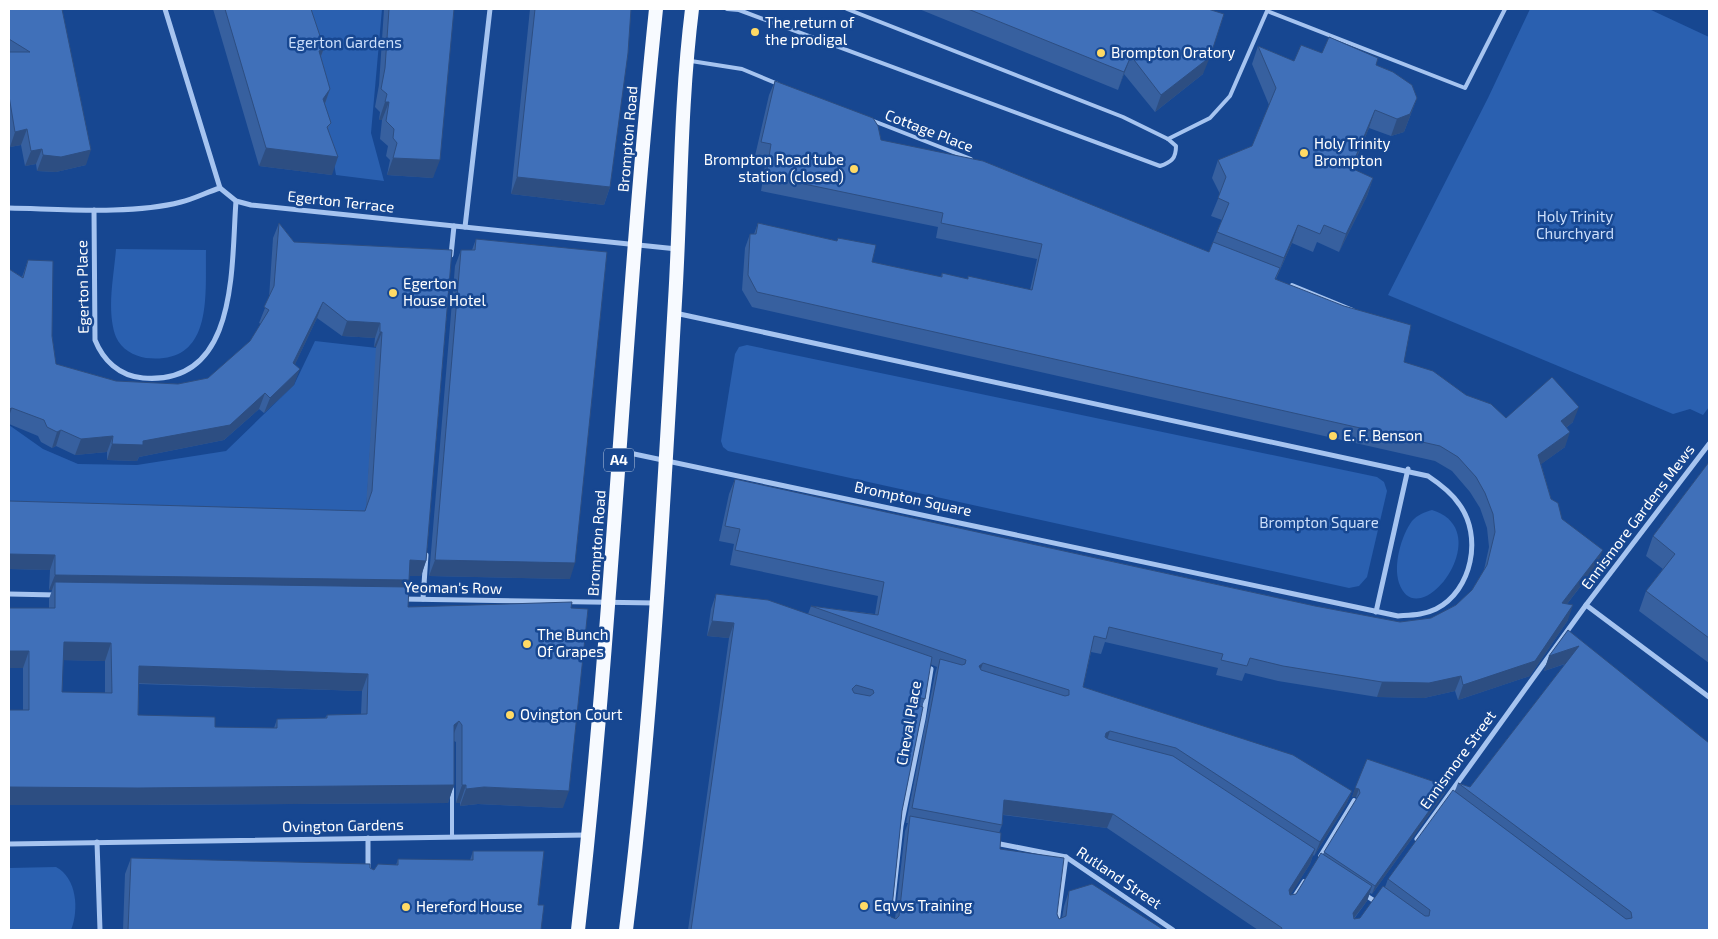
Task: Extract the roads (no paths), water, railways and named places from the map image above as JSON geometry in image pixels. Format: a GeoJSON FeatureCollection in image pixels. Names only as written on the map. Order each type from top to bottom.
{"type":"FeatureCollection","features":[{"type":"Feature","properties":{"kind":"highway","name":"Brompton Road"},"geometry":{"type":"LineString","coordinates":[[578,930],[589,835],[635,244],[656,9]]}},
{"type":"Feature","properties":{"kind":"highway"},"geometry":{"type":"LineString","coordinates":[[626,930],[652,681],[678,249],[686,60],[692,9]]}},
{"type":"Feature","properties":{"kind":"street"},"geometry":{"type":"LineString","coordinates":[[9,208],[94,210],[150,207],[181,202],[220,188],[165,9]]}},
{"type":"Feature","properties":{"kind":"street"},"geometry":{"type":"LineString","coordinates":[[465,227],[490,9]]}},
{"type":"Feature","properties":{"kind":"street","name":"Egerton Terrace"},"geometry":{"type":"LineString","coordinates":[[220,188],[236,201],[251,205],[678,249]]}},
{"type":"Feature","properties":{"kind":"street","name":"Egerton Place"},"geometry":{"type":"LineString","coordinates":[[94,210],[95,340],[101,356],[118,370],[140,378],[163,378],[184,372],[204,358],[217,338],[226,314],[236,201]]}},
{"type":"Feature","properties":{"kind":"street"},"geometry":{"type":"LineString","coordinates":[[451,262],[454,226]]}},
{"type":"Feature","properties":{"kind":"street","name":"Brompton Square"},"geometry":{"type":"LineString","coordinates":[[620,451],[665,459],[1398,616],[1418,615],[1437,608],[1454,596],[1466,577],[1473,538],[1461,506],[1445,487],[1434,479],[1408,470],[674,312]]}},
{"type":"Feature","properties":{"kind":"street","name":"Ennismore Gardens Mews"},"geometry":{"type":"LineString","coordinates":[[1586,605],[1709,444]]}},
{"type":"Feature","properties":{"kind":"street"},"geometry":{"type":"LineString","coordinates":[[1376,612],[1408,470]]}},
{"type":"Feature","properties":{"kind":"street"},"geometry":{"type":"LineString","coordinates":[[423,600],[427,543]]}},
{"type":"Feature","properties":{"kind":"street"},"geometry":{"type":"LineString","coordinates":[[9,594],[68,595]]}},
{"type":"Feature","properties":{"kind":"street","name":"Yeoman's Row"},"geometry":{"type":"LineString","coordinates":[[393,599],[656,604]]}},
{"type":"Feature","properties":{"kind":"street"},"geometry":{"type":"LineString","coordinates":[[1586,605],[1709,697]]}},
{"type":"Feature","properties":{"kind":"street","name":"Ennismore Street"},"geometry":{"type":"LineString","coordinates":[[1412,847],[1586,605]]}},
{"type":"Feature","properties":{"kind":"street","name":"Cheval Place"},"geometry":{"type":"LineString","coordinates":[[891,911],[901,826],[924,719],[931,669],[922,666]]}},
{"type":"Feature","properties":{"kind":"street"},"geometry":{"type":"LineString","coordinates":[[1446,798],[1454,803]]}},
{"type":"Feature","properties":{"kind":"street"},"geometry":{"type":"LineString","coordinates":[[901,826],[909,827]]}},
{"type":"Feature","properties":{"kind":"street","name":"Ovington Gardens"},"geometry":{"type":"LineString","coordinates":[[9,844],[589,835]]}},
{"type":"Feature","properties":{"kind":"street"},"geometry":{"type":"LineString","coordinates":[[368,838],[368,872]]}},
{"type":"Feature","properties":{"kind":"street","name":"Rutland Street"},"geometry":{"type":"LineString","coordinates":[[984,841],[1066,857],[1173,930]]}},
{"type":"Feature","properties":{"kind":"street"},"geometry":{"type":"LineString","coordinates":[[98,842],[100,930]]}},
{"type":"Feature","properties":{"kind":"street"},"geometry":{"type":"LineString","coordinates":[[1056,930],[1066,857]]}},
{"type":"Feature","properties":{"kind":"street"},"geometry":{"type":"LineString","coordinates":[[1357,889],[1375,898],[1368,908]]}},
{"type":"Feature","properties":{"kind":"lane"},"geometry":{"type":"LineString","coordinates":[[727,9],[748,13],[1160,166],[1171,163],[1176,154],[1176,146],[1168,139],[1123,117],[847,9]]}},
{"type":"Feature","properties":{"kind":"lane"},"geometry":{"type":"LineString","coordinates":[[1168,139],[1210,118],[1230,96],[1267,11],[1465,88],[1505,9]]}},
{"type":"Feature","properties":{"kind":"lane"},"geometry":{"type":"LineString","coordinates":[[686,60],[742,69],[788,87]]}},
{"type":"Feature","properties":{"kind":"lane","name":"Cottage Place"},"geometry":{"type":"LineString","coordinates":[[862,116],[979,162]]}},
{"type":"Feature","properties":{"kind":"lane"},"geometry":{"type":"LineString","coordinates":[[1282,282],[1356,311]]}},
{"type":"Feature","properties":{"kind":"lane"},"geometry":{"type":"LineString","coordinates":[[931,669],[940,671]]}},
{"type":"Feature","properties":{"kind":"lane"},"geometry":{"type":"LineString","coordinates":[[916,717],[924,719]]}},
{"type":"Feature","properties":{"kind":"lane"},"geometry":{"type":"LineString","coordinates":[[452,786],[452,837]]}},
{"type":"Feature","properties":{"kind":"lane"},"geometry":{"type":"LineString","coordinates":[[1316,863],[1354,800]]}},
{"type":"Feature","properties":{"kind":"lane"},"geometry":{"type":"LineString","coordinates":[[1292,899],[1306,877]]}},
{"type":"Feature","properties":{"kind":"place","name":"The return of the prodigal"},"geometry":{"type":"Point","coordinates":[755,32]}},
{"type":"Feature","properties":{"kind":"place","name":"Brompton Oratory"},"geometry":{"type":"Point","coordinates":[1101,53]}},
{"type":"Feature","properties":{"kind":"place","name":"Holy Trinity Brompton"},"geometry":{"type":"Point","coordinates":[1304,153]}},
{"type":"Feature","properties":{"kind":"place","name":"Brompton Road tube station (closed)"},"geometry":{"type":"Point","coordinates":[854,169]}},
{"type":"Feature","properties":{"kind":"place","name":"Egerton House Hotel"},"geometry":{"type":"Point","coordinates":[393,293]}},
{"type":"Feature","properties":{"kind":"place","name":"E. F. Benson"},"geometry":{"type":"Point","coordinates":[1333,436]}},
{"type":"Feature","properties":{"kind":"place","name":"The Bunch Of Grapes"},"geometry":{"type":"Point","coordinates":[527,644]}},
{"type":"Feature","properties":{"kind":"place","name":"Ovington Court"},"geometry":{"type":"Point","coordinates":[510,715]}},
{"type":"Feature","properties":{"kind":"place","name":"Eqvvs Training"},"geometry":{"type":"Point","coordinates":[864,906]}},
{"type":"Feature","properties":{"kind":"place","name":"Hereford House"},"geometry":{"type":"Point","coordinates":[406,907]}},
{"type":"Feature","properties":{"kind":"park label","name":"Egerton Gardens"},"geometry":{"type":"Point","coordinates":[345,43]}},
{"type":"Feature","properties":{"kind":"park label","name":"Holy Trinity Churchyard"},"geometry":{"type":"Point","coordinates":[1575,226]}}]}
